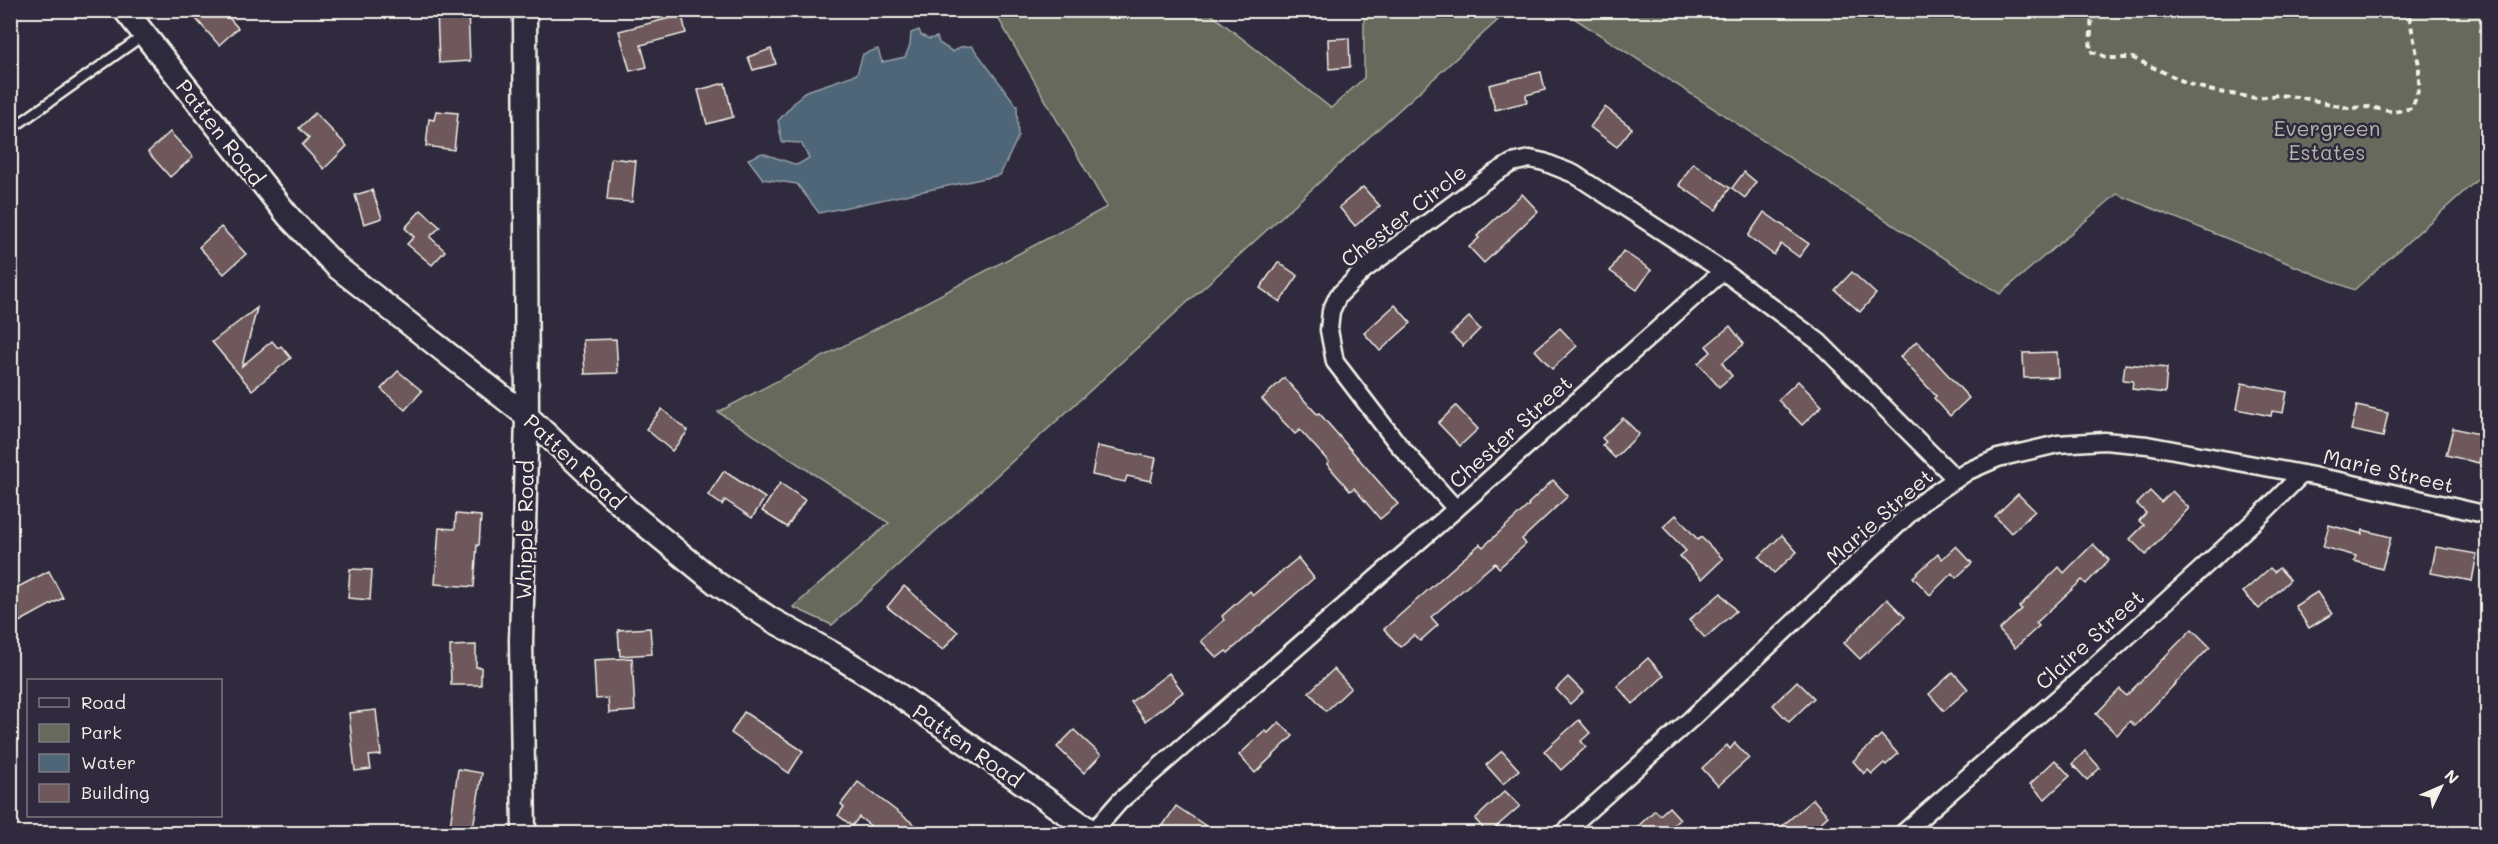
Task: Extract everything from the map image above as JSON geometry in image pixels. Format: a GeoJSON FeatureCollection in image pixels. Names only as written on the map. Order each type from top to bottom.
{"type":"FeatureCollection","features":[{"type":"Feature","properties":{"kind":"street","name":"Patten Road"},"geometry":{"type":"LineString","coordinates":[[125,10],[312,244],[366,291],[527,416],[627,510],[716,583],[772,620],[878,681],[1094,833]]}},
{"type":"Feature","properties":{"kind":"street","name":"Whipple Road"},"geometry":{"type":"LineString","coordinates":[[524,834],[521,641],[527,416],[525,10]]}},
{"type":"Feature","properties":{"kind":"street","name":"Chester Circle"},"geometry":{"type":"LineString","coordinates":[[1456,509],[1397,443],[1335,362],[1329,330],[1331,311],[1338,296],[1364,270],[1495,173],[1512,162],[1530,159],[1574,174],[1723,271]]}},
{"type":"Feature","properties":{"kind":"street"},"geometry":{"type":"LineString","coordinates":[[1723,271],[1819,342],[1956,479]]}},
{"type":"Feature","properties":{"kind":"street","name":"Chester Street"},"geometry":{"type":"LineString","coordinates":[[1094,833],[1119,801],[1456,509],[1723,271]]}},
{"type":"Feature","properties":{"kind":"street","name":"Marie Street"},"geometry":{"type":"LineString","coordinates":[[1562,834],[1691,719],[1922,502],[1968,471],[1998,458],[2058,444],[2104,441],[2147,445],[2302,474],[2487,515]]}},
{"type":"Feature","properties":{"kind":"street","name":"Claire Street"},"geometry":{"type":"LineString","coordinates":[[1902,834],[2095,666],[2264,513],[2302,474]]}},
{"type":"Feature","properties":{"kind":"lane"},"geometry":{"type":"LineString","coordinates":[[10,130],[144,34]]}},
{"type":"Feature","properties":{"kind":"path"},"geometry":{"type":"LineString","coordinates":[[2092,10],[2090,51],[2109,58],[2133,58],[2189,84],[2213,91],[2237,93],[2256,98],[2280,95],[2348,108],[2370,107],[2393,112],[2412,108],[2419,88],[2419,65],[2408,10]]}},
{"type":"Feature","properties":{"kind":"green space"},"geometry":{"type":"Polygon","coordinates":[[[994,11],[1207,11],[1331,108],[1364,78],[1364,11],[1508,11],[832,625],[793,607],[889,523],[718,412],[1107,207],[994,11]]]}},
{"type":"Feature","properties":{"kind":"green space","name":"Evergreen Estates"},"geometry":{"type":"Polygon","coordinates":[[[1563,11],[2487,11],[2487,171],[2354,290],[2117,194],[2000,294],[1563,11]]]}},
{"type":"Feature","properties":{"kind":"water"},"geometry":{"type":"Polygon","coordinates":[[[919,30],[921,35],[929,39],[937,37],[939,43],[953,52],[960,47],[972,46],[1017,106],[1018,137],[1000,175],[819,213],[797,184],[763,179],[748,159],[762,153],[797,165],[809,158],[801,143],[782,142],[778,121],[804,92],[857,74],[863,54],[878,49],[882,62],[905,57],[910,45],[911,33],[919,30]]]}},
{"type":"Feature","properties":{"kind":"building"},"geometry":{"type":"Polygon","coordinates":[[[207,10],[222,10],[238,28],[219,45],[197,20],[207,10]]]}},
{"type":"Feature","properties":{"kind":"building"},"geometry":{"type":"Polygon","coordinates":[[[437,10],[468,10],[470,61],[439,63],[437,10]]]}},
{"type":"Feature","properties":{"kind":"building"},"geometry":{"type":"Polygon","coordinates":[[[682,15],[686,33],[641,45],[647,67],[630,71],[619,31],[682,15]]]}},
{"type":"Feature","properties":{"kind":"building"},"geometry":{"type":"Polygon","coordinates":[[[1349,38],[1350,67],[1329,69],[1328,39],[1349,38]]]}},
{"type":"Feature","properties":{"kind":"building"},"geometry":{"type":"Polygon","coordinates":[[[771,49],[776,64],[753,70],[748,57],[771,49]]]}},
{"type":"Feature","properties":{"kind":"building"},"geometry":{"type":"Polygon","coordinates":[[[1541,72],[1545,90],[1526,95],[1527,102],[1495,110],[1489,85],[1541,72]]]}},
{"type":"Feature","properties":{"kind":"building"},"geometry":{"type":"Polygon","coordinates":[[[725,83],[733,117],[707,124],[698,90],[725,83]]]}},
{"type":"Feature","properties":{"kind":"building"},"geometry":{"type":"Polygon","coordinates":[[[1605,107],[1632,128],[1617,147],[1590,127],[1605,107]]]}},
{"type":"Feature","properties":{"kind":"building"},"geometry":{"type":"Polygon","coordinates":[[[436,111],[458,113],[454,150],[426,146],[429,119],[434,120],[436,111]]]}},
{"type":"Feature","properties":{"kind":"building"},"geometry":{"type":"Polygon","coordinates":[[[315,113],[347,146],[324,169],[302,145],[309,138],[299,128],[315,113]]]}},
{"type":"Feature","properties":{"kind":"building"},"geometry":{"type":"Polygon","coordinates":[[[170,132],[193,157],[170,177],[148,152],[170,132]]]}},
{"type":"Feature","properties":{"kind":"building"},"geometry":{"type":"Polygon","coordinates":[[[611,158],[636,161],[632,202],[607,200],[611,158]]]}},
{"type":"Feature","properties":{"kind":"building"},"geometry":{"type":"Polygon","coordinates":[[[1693,163],[1730,188],[1716,210],[1679,185],[1693,163]]]}},
{"type":"Feature","properties":{"kind":"building"},"geometry":{"type":"Polygon","coordinates":[[[1744,172],[1756,182],[1745,198],[1732,188],[1744,172]]]}},
{"type":"Feature","properties":{"kind":"building"},"geometry":{"type":"Polygon","coordinates":[[[1363,187],[1380,206],[1355,226],[1339,207],[1363,187]]]}},
{"type":"Feature","properties":{"kind":"building"},"geometry":{"type":"Polygon","coordinates":[[[372,190],[382,218],[364,224],[355,195],[372,190]]]}},
{"type":"Feature","properties":{"kind":"building"},"geometry":{"type":"Polygon","coordinates":[[[1522,194],[1538,211],[1484,263],[1469,247],[1479,238],[1477,236],[1522,194]]]}},
{"type":"Feature","properties":{"kind":"building"},"geometry":{"type":"Polygon","coordinates":[[[421,210],[440,227],[430,237],[445,251],[432,265],[407,244],[414,237],[405,228],[421,210]]]}},
{"type":"Feature","properties":{"kind":"building"},"geometry":{"type":"Polygon","coordinates":[[[1764,212],[1809,244],[1799,257],[1781,244],[1774,255],[1748,236],[1764,212]]]}},
{"type":"Feature","properties":{"kind":"building"},"geometry":{"type":"Polygon","coordinates":[[[221,227],[246,254],[224,274],[199,247],[221,227]]]}},
{"type":"Feature","properties":{"kind":"building"},"geometry":{"type":"Polygon","coordinates":[[[1623,251],[1651,270],[1637,290],[1610,271],[1623,251]]]}},
{"type":"Feature","properties":{"kind":"building"},"geometry":{"type":"Polygon","coordinates":[[[1278,262],[1298,276],[1280,302],[1260,288],[1278,262]]]}},
{"type":"Feature","properties":{"kind":"building"},"geometry":{"type":"Polygon","coordinates":[[[1852,272],[1876,294],[1860,312],[1835,290],[1852,272]]]}},
{"type":"Feature","properties":{"kind":"building"},"geometry":{"type":"Polygon","coordinates":[[[1395,305],[1411,323],[1380,351],[1364,333],[1395,305]]]}},
{"type":"Feature","properties":{"kind":"building"},"geometry":{"type":"Polygon","coordinates":[[[257,308],[242,366],[272,341],[278,348],[281,346],[291,358],[252,390],[212,342],[257,308]]]}},
{"type":"Feature","properties":{"kind":"building"},"geometry":{"type":"Polygon","coordinates":[[[1469,317],[1480,329],[1463,346],[1451,334],[1469,317]]]}},
{"type":"Feature","properties":{"kind":"building"},"geometry":{"type":"Polygon","coordinates":[[[1730,326],[1744,344],[1722,363],[1732,376],[1719,387],[1698,363],[1711,352],[1706,346],[1730,326]]]}},
{"type":"Feature","properties":{"kind":"building"},"geometry":{"type":"Polygon","coordinates":[[[1560,328],[1577,346],[1552,369],[1535,350],[1560,328]]]}},
{"type":"Feature","properties":{"kind":"building"},"geometry":{"type":"Polygon","coordinates":[[[616,339],[618,373],[585,374],[583,340],[616,339]]]}},
{"type":"Feature","properties":{"kind":"building"},"geometry":{"type":"Polygon","coordinates":[[[1917,341],[1969,398],[1950,416],[1934,398],[1936,396],[1900,357],[1917,341]]]}},
{"type":"Feature","properties":{"kind":"building"},"geometry":{"type":"Polygon","coordinates":[[[2057,352],[2058,377],[2024,378],[2023,353],[2057,352]]]}},
{"type":"Feature","properties":{"kind":"building"},"geometry":{"type":"Polygon","coordinates":[[[2125,364],[2167,368],[2165,393],[2132,389],[2133,381],[2123,380],[2125,364]]]}},
{"type":"Feature","properties":{"kind":"building"},"geometry":{"type":"Polygon","coordinates":[[[398,371],[422,391],[405,410],[381,389],[398,371]]]}},
{"type":"Feature","properties":{"kind":"building"},"geometry":{"type":"Polygon","coordinates":[[[1284,378],[1317,414],[1319,413],[1398,504],[1380,519],[1354,488],[1350,491],[1327,464],[1329,462],[1300,430],[1295,434],[1262,399],[1284,378]]]}},
{"type":"Feature","properties":{"kind":"building"},"geometry":{"type":"Polygon","coordinates":[[[1798,381],[1822,406],[1802,425],[1778,400],[1798,381]]]}},
{"type":"Feature","properties":{"kind":"building"},"geometry":{"type":"Polygon","coordinates":[[[2242,383],[2287,392],[2283,413],[2272,411],[2271,416],[2237,409],[2242,383]]]}},
{"type":"Feature","properties":{"kind":"building"},"geometry":{"type":"Polygon","coordinates":[[[1456,406],[1478,429],[1460,446],[1438,423],[1456,406]]]}},
{"type":"Feature","properties":{"kind":"building"},"geometry":{"type":"Polygon","coordinates":[[[2357,406],[2388,413],[2383,437],[2351,430],[2357,406]]]}},
{"type":"Feature","properties":{"kind":"building"},"geometry":{"type":"Polygon","coordinates":[[[662,409],[688,431],[672,451],[646,429],[662,409]]]}},
{"type":"Feature","properties":{"kind":"building"},"geometry":{"type":"Polygon","coordinates":[[[1623,418],[1639,434],[1615,458],[1602,445],[1606,442],[1602,438],[1623,418]]]}},
{"type":"Feature","properties":{"kind":"building"},"geometry":{"type":"Polygon","coordinates":[[[2453,428],[2487,436],[2487,453],[2482,452],[2479,463],[2446,455],[2453,428]]]}},
{"type":"Feature","properties":{"kind":"building"},"geometry":{"type":"Polygon","coordinates":[[[1097,446],[1156,458],[1151,481],[1127,476],[1125,482],[1092,475],[1097,446]]]}},
{"type":"Feature","properties":{"kind":"building"},"geometry":{"type":"Polygon","coordinates":[[[724,471],[765,498],[752,518],[725,500],[722,505],[708,495],[724,471]]]}},
{"type":"Feature","properties":{"kind":"building"},"geometry":{"type":"Polygon","coordinates":[[[1553,480],[1568,496],[1522,539],[1526,544],[1499,568],[1495,563],[1431,617],[1438,625],[1420,641],[1414,635],[1400,647],[1384,629],[1480,544],[1483,547],[1553,480]]]}},
{"type":"Feature","properties":{"kind":"building"},"geometry":{"type":"Polygon","coordinates":[[[780,483],[805,500],[787,527],[762,511],[780,483]]]}},
{"type":"Feature","properties":{"kind":"building"},"geometry":{"type":"Polygon","coordinates":[[[2150,491],[2161,502],[2172,491],[2189,508],[2146,555],[2130,539],[2144,525],[2139,521],[2146,513],[2137,504],[2150,491]]]}},
{"type":"Feature","properties":{"kind":"building"},"geometry":{"type":"Polygon","coordinates":[[[2018,494],[2035,511],[2011,533],[1995,516],[2018,494]]]}},
{"type":"Feature","properties":{"kind":"building"},"geometry":{"type":"Polygon","coordinates":[[[456,514],[481,516],[474,587],[435,584],[439,528],[455,529],[456,514]]]}},
{"type":"Feature","properties":{"kind":"building"},"geometry":{"type":"Polygon","coordinates":[[[1676,515],[1698,540],[1701,537],[1723,559],[1702,579],[1680,556],[1686,551],[1663,527],[1676,515]]]}},
{"type":"Feature","properties":{"kind":"building"},"geometry":{"type":"Polygon","coordinates":[[[2329,525],[2362,534],[2363,530],[2391,537],[2382,569],[2354,561],[2356,556],[2323,547],[2329,525]]]}},
{"type":"Feature","properties":{"kind":"building"},"geometry":{"type":"Polygon","coordinates":[[[1782,535],[1797,552],[1774,573],[1759,557],[1782,535]]]}},
{"type":"Feature","properties":{"kind":"building"},"geometry":{"type":"Polygon","coordinates":[[[2093,544],[2109,560],[2086,584],[2082,580],[2036,623],[2039,626],[2015,648],[1999,630],[2022,609],[2019,607],[2059,567],[2064,573],[2093,544]]]}},
{"type":"Feature","properties":{"kind":"building"},"geometry":{"type":"Polygon","coordinates":[[[1956,546],[1972,563],[1956,578],[1952,573],[1930,595],[1913,577],[1938,554],[1942,559],[1956,546]]]}},
{"type":"Feature","properties":{"kind":"building"},"geometry":{"type":"Polygon","coordinates":[[[2436,547],[2477,554],[2472,581],[2431,573],[2436,547]]]}},
{"type":"Feature","properties":{"kind":"building"},"geometry":{"type":"Polygon","coordinates":[[[1298,558],[1314,578],[1228,653],[1226,651],[1217,658],[1201,641],[1224,620],[1222,616],[1250,591],[1253,595],[1298,558]]]}},
{"type":"Feature","properties":{"kind":"building"},"geometry":{"type":"Polygon","coordinates":[[[2270,568],[2274,572],[2279,568],[2290,580],[2259,609],[2243,592],[2270,568]]]}},
{"type":"Feature","properties":{"kind":"building"},"geometry":{"type":"Polygon","coordinates":[[[350,569],[372,570],[370,600],[348,598],[350,569]]]}},
{"type":"Feature","properties":{"kind":"building"},"geometry":{"type":"Polygon","coordinates":[[[49,571],[63,598],[10,627],[10,591],[49,571]]]}},
{"type":"Feature","properties":{"kind":"building"},"geometry":{"type":"Polygon","coordinates":[[[904,586],[958,632],[943,650],[887,607],[904,586]]]}},
{"type":"Feature","properties":{"kind":"building"},"geometry":{"type":"Polygon","coordinates":[[[2317,592],[2332,614],[2309,628],[2295,606],[2317,592]]]}},
{"type":"Feature","properties":{"kind":"building"},"geometry":{"type":"Polygon","coordinates":[[[1721,593],[1736,611],[1705,638],[1689,620],[1721,593]]]}},
{"type":"Feature","properties":{"kind":"building"},"geometry":{"type":"Polygon","coordinates":[[[1887,599],[1905,617],[1860,659],[1844,643],[1887,599]]]}},
{"type":"Feature","properties":{"kind":"building"},"geometry":{"type":"Polygon","coordinates":[[[650,628],[652,654],[620,656],[618,630],[650,628]]]}},
{"type":"Feature","properties":{"kind":"building"},"geometry":{"type":"Polygon","coordinates":[[[2192,629],[2210,647],[2135,726],[2130,721],[2117,735],[2096,714],[2120,689],[2126,696],[2192,629]]]}},
{"type":"Feature","properties":{"kind":"building"},"geometry":{"type":"Polygon","coordinates":[[[476,645],[476,667],[481,667],[481,685],[451,685],[450,646],[476,645]]]}},
{"type":"Feature","properties":{"kind":"building"},"geometry":{"type":"Polygon","coordinates":[[[632,658],[635,711],[609,713],[608,698],[596,699],[594,660],[632,658]]]}},
{"type":"Feature","properties":{"kind":"building"},"geometry":{"type":"Polygon","coordinates":[[[1648,658],[1664,676],[1633,704],[1617,686],[1648,658]]]}},
{"type":"Feature","properties":{"kind":"building"},"geometry":{"type":"Polygon","coordinates":[[[1334,669],[1351,688],[1326,711],[1309,692],[1334,669]]]}},
{"type":"Feature","properties":{"kind":"building"},"geometry":{"type":"Polygon","coordinates":[[[1953,672],[1968,689],[1944,711],[1929,694],[1953,672]]]}},
{"type":"Feature","properties":{"kind":"building"},"geometry":{"type":"Polygon","coordinates":[[[1169,673],[1183,692],[1145,721],[1131,702],[1169,673]]]}},
{"type":"Feature","properties":{"kind":"building"},"geometry":{"type":"Polygon","coordinates":[[[1568,677],[1583,692],[1570,704],[1556,689],[1568,677]]]}},
{"type":"Feature","properties":{"kind":"building"},"geometry":{"type":"Polygon","coordinates":[[[1797,681],[1814,698],[1789,722],[1773,705],[1797,681]]]}},
{"type":"Feature","properties":{"kind":"building"},"geometry":{"type":"Polygon","coordinates":[[[376,710],[381,755],[369,756],[371,769],[355,771],[349,713],[376,710]]]}},
{"type":"Feature","properties":{"kind":"building"},"geometry":{"type":"Polygon","coordinates":[[[744,712],[803,751],[789,773],[731,733],[744,712]]]}},
{"type":"Feature","properties":{"kind":"building"},"geometry":{"type":"Polygon","coordinates":[[[1579,720],[1590,733],[1581,741],[1586,747],[1561,770],[1544,751],[1579,720]]]}},
{"type":"Feature","properties":{"kind":"building"},"geometry":{"type":"Polygon","coordinates":[[[1279,722],[1293,736],[1255,773],[1239,755],[1265,731],[1268,733],[1279,722]]]}},
{"type":"Feature","properties":{"kind":"building"},"geometry":{"type":"Polygon","coordinates":[[[1074,730],[1101,755],[1084,773],[1057,747],[1074,730]]]}},
{"type":"Feature","properties":{"kind":"building"},"geometry":{"type":"Polygon","coordinates":[[[1881,735],[1898,754],[1872,774],[1868,770],[1864,774],[1853,761],[1881,735]]]}},
{"type":"Feature","properties":{"kind":"building"},"geometry":{"type":"Polygon","coordinates":[[[1735,743],[1749,758],[1718,786],[1702,768],[1727,745],[1730,749],[1735,743]]]}},
{"type":"Feature","properties":{"kind":"building"},"geometry":{"type":"Polygon","coordinates":[[[1502,751],[1519,770],[1503,784],[1486,765],[1502,751]]]}},
{"type":"Feature","properties":{"kind":"building"},"geometry":{"type":"Polygon","coordinates":[[[2085,751],[2100,768],[2087,780],[2072,764],[2085,751]]]}},
{"type":"Feature","properties":{"kind":"building"},"geometry":{"type":"Polygon","coordinates":[[[2055,760],[2070,776],[2045,799],[2030,784],[2055,760]]]}},
{"type":"Feature","properties":{"kind":"building"},"geometry":{"type":"Polygon","coordinates":[[[458,769],[482,773],[472,834],[449,834],[458,769]]]}},
{"type":"Feature","properties":{"kind":"building"},"geometry":{"type":"Polygon","coordinates":[[[858,782],[927,834],[881,834],[859,817],[852,826],[838,815],[844,807],[841,804],[858,782]]]}},
{"type":"Feature","properties":{"kind":"building"},"geometry":{"type":"Polygon","coordinates":[[[1505,791],[1520,806],[1488,834],[1475,819],[1505,791]]]}},
{"type":"Feature","properties":{"kind":"building"},"geometry":{"type":"Polygon","coordinates":[[[1813,799],[1828,816],[1814,829],[1812,827],[1805,834],[1773,834],[1813,799]]]}},
{"type":"Feature","properties":{"kind":"building"},"geometry":{"type":"Polygon","coordinates":[[[1176,806],[1218,834],[1173,834],[1162,827],[1176,806]]]}},
{"type":"Feature","properties":{"kind":"building"},"geometry":{"type":"Polygon","coordinates":[[[1669,807],[1680,819],[1671,827],[1677,834],[1630,834],[1655,810],[1660,815],[1669,807]]]}}]}
